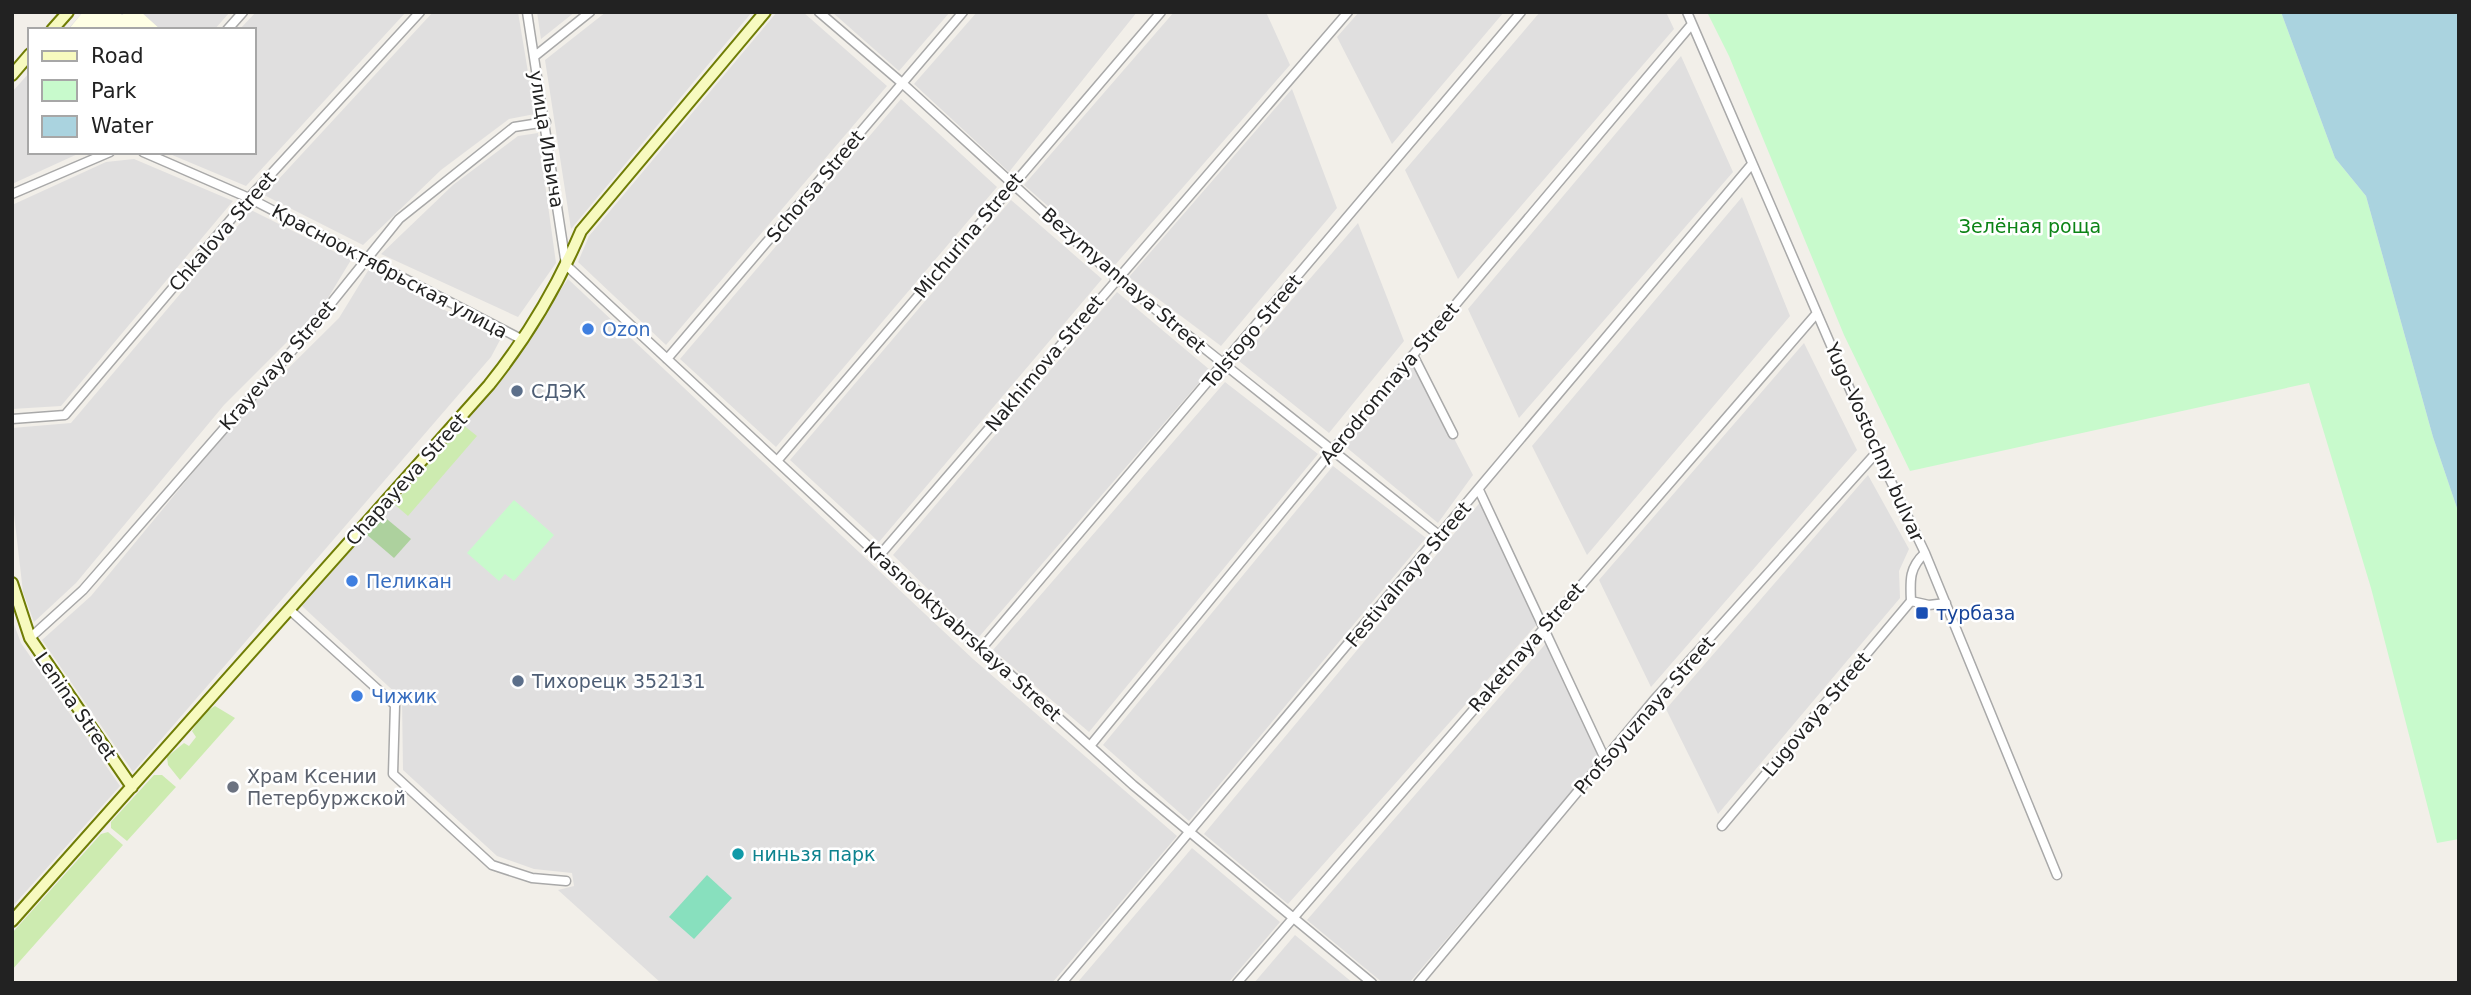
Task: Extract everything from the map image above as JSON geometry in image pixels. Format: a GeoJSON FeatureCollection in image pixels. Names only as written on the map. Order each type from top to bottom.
{"type":"FeatureCollection","features":[{"type":"Feature","properties":{"kind":"main road"},"geometry":{"type":"LineString","coordinates":[[54,28],[68,12]]}},
{"type":"Feature","properties":{"kind":"main road","name":"Chapayeva Street"},"geometry":{"type":"LineString","coordinates":[[12,921],[291,611],[489,385],[521,340],[566,265],[580,231],[765,12]]}},
{"type":"Feature","properties":{"kind":"main road"},"geometry":{"type":"LineString","coordinates":[[12,75],[28,56]]}},
{"type":"Feature","properties":{"kind":"main road","name":"Lenina Street"},"geometry":{"type":"LineString","coordinates":[[13,591],[30,638],[132,787]]}},
{"type":"Feature","properties":{"kind":"street"},"geometry":{"type":"LineString","coordinates":[[229,28],[243,12]]}},
{"type":"Feature","properties":{"kind":"street","name":"Chkalova Street"},"geometry":{"type":"LineString","coordinates":[[12,419],[65,415],[249,198],[420,12]]}},
{"type":"Feature","properties":{"kind":"street","name":"улица Ильича"},"geometry":{"type":"LineString","coordinates":[[527,12],[566,265]]}},
{"type":"Feature","properties":{"kind":"street"},"geometry":{"type":"LineString","coordinates":[[535,56],[590,12]]}},
{"type":"Feature","properties":{"kind":"street","name":"Bezymyannaya Street"},"geometry":{"type":"LineString","coordinates":[[819,12],[902,83],[1116,278],[1440,536]]}},
{"type":"Feature","properties":{"kind":"street","name":"Schorsa Street"},"geometry":{"type":"LineString","coordinates":[[667,359],[963,12]]}},
{"type":"Feature","properties":{"kind":"street","name":"Michurina Street"},"geometry":{"type":"LineString","coordinates":[[777,461],[1161,12]]}},
{"type":"Feature","properties":{"kind":"street","name":"Nakhimova Street"},"geometry":{"type":"LineString","coordinates":[[880,556],[1116,278],[1348,12]]}},
{"type":"Feature","properties":{"kind":"street","name":"Tolstogo Street"},"geometry":{"type":"LineString","coordinates":[[981,649],[1521,12]]}},
{"type":"Feature","properties":{"kind":"street","name":"Yugo-Vostochny bulvar"},"geometry":{"type":"LineString","coordinates":[[1687,12],[1877,452],[1925,553],[2057,874]]}},
{"type":"Feature","properties":{"kind":"street","name":"Aerodromnaya Street"},"geometry":{"type":"LineString","coordinates":[[1090,746],[1332,452],[1692,24]]}},
{"type":"Feature","properties":{"kind":"street","name":"Krayevaya Street"},"geometry":{"type":"LineString","coordinates":[[30,638],[83,590],[304,337],[399,219],[514,127],[546,122]]}},
{"type":"Feature","properties":{"kind":"street"},"geometry":{"type":"LineString","coordinates":[[12,194],[105,154]]}},
{"type":"Feature","properties":{"kind":"street","name":"Краснооктябрьская улица"},"geometry":{"type":"LineString","coordinates":[[148,154],[249,198],[521,340]]}},
{"type":"Feature","properties":{"kind":"street","name":"Festivalnaya Street"},"geometry":{"type":"LineString","coordinates":[[1062,983],[1752,164]]}},
{"type":"Feature","properties":{"kind":"street","name":"Krasnooktyabrskaya Street"},"geometry":{"type":"LineString","coordinates":[[566,265],[981,649],[1090,746],[1372,983]]}},
{"type":"Feature","properties":{"kind":"street","name":"Raketnaya Street"},"geometry":{"type":"LineString","coordinates":[[1237,983],[1817,313]]}},
{"type":"Feature","properties":{"kind":"street"},"geometry":{"type":"LineString","coordinates":[[1413,355],[1453,434]]}},
{"type":"Feature","properties":{"kind":"street","name":"Profsoyuznaya Street"},"geometry":{"type":"LineString","coordinates":[[1418,983],[1605,759],[1877,452]]}},
{"type":"Feature","properties":{"kind":"street"},"geometry":{"type":"LineString","coordinates":[[1479,489],[1605,759]]}},
{"type":"Feature","properties":{"kind":"street"},"geometry":{"type":"LineString","coordinates":[[1925,553],[1914,563],[1910,578],[1911,601],[1929,605],[1946,603]]}},
{"type":"Feature","properties":{"kind":"street","name":"Lugovaya Street"},"geometry":{"type":"LineString","coordinates":[[1722,826],[1911,601]]}},
{"type":"Feature","properties":{"kind":"street"},"geometry":{"type":"LineString","coordinates":[[291,611],[395,705],[393,774],[492,865],[532,878],[566,881]]}},
{"type":"Feature","properties":{"kind":"shaded area"},"geometry":{"type":"Polygon","coordinates":[[[83,12],[230,12],[216,28],[69,28],[83,12]]]}},
{"type":"Feature","properties":{"kind":"shaded area"},"geometry":{"type":"Polygon","coordinates":[[[83,12],[119,12],[122,15],[126,12],[141,12],[159,28],[70,28],[83,12]]]}},
{"type":"Feature","properties":{"kind":"shaded area"},"geometry":{"type":"Polygon","coordinates":[[[256,12],[406,12],[246,186],[170,154],[256,154],[256,28],[241,28],[256,12]]]}},
{"type":"Feature","properties":{"kind":"shaded area"},"geometry":{"type":"Polygon","coordinates":[[[433,12],[518,12],[535,114],[509,119],[441,170],[363,245],[264,195],[433,12]]]}},
{"type":"Feature","properties":{"kind":"shaded area"},"geometry":{"type":"Polygon","coordinates":[[[537,12],[575,12],[541,39],[537,12]]]}},
{"type":"Feature","properties":{"kind":"shaded area"},"geometry":{"type":"Polygon","coordinates":[[[606,12],[752,12],[571,229],[545,60],[606,12]]]}},
{"type":"Feature","properties":{"kind":"shaded area"},"geometry":{"type":"Polygon","coordinates":[[[777,12],[803,12],[887,86],[666,345],[578,262],[589,236],[777,12]]]}},
{"type":"Feature","properties":{"kind":"shaded area"},"geometry":{"type":"Polygon","coordinates":[[[832,12],[950,12],[899,71],[832,12]]]}},
{"type":"Feature","properties":{"kind":"shaded area"},"geometry":{"type":"Polygon","coordinates":[[[977,12],[1137,12],[1009,172],[914,84],[977,12]]]}},
{"type":"Feature","properties":{"kind":"shaded area"},"geometry":{"type":"Polygon","coordinates":[[[1174,12],[1266,12],[1290,65],[1115,265],[1024,185],[1174,12]]]}},
{"type":"Feature","properties":{"kind":"shaded area"},"geometry":{"type":"Polygon","coordinates":[[[1359,12],[1504,12],[1392,144],[1337,37],[1359,12]]]}},
{"type":"Feature","properties":{"kind":"shaded area"},"geometry":{"type":"Polygon","coordinates":[[[1540,12],[1666,12],[1674,29],[1458,279],[1405,170],[1540,12]]]}},
{"type":"Feature","properties":{"kind":"shaded area"},"geometry":{"type":"Polygon","coordinates":[[[1681,56],[1733,172],[1519,418],[1468,309],[1681,56]]]}},
{"type":"Feature","properties":{"kind":"shaded area"},"geometry":{"type":"Polygon","coordinates":[[[28,74],[28,154],[78,154],[12,184],[12,92],[28,74]]]}},
{"type":"Feature","properties":{"kind":"shaded area"},"geometry":{"type":"Polygon","coordinates":[[[1292,89],[1337,208],[1221,346],[1129,277],[1292,89]]]}},
{"type":"Feature","properties":{"kind":"shaded area"},"geometry":{"type":"Polygon","coordinates":[[[901,99],[997,187],[776,447],[680,359],[901,99]]]}},
{"type":"Feature","properties":{"kind":"shaded area"},"geometry":{"type":"Polygon","coordinates":[[[538,133],[556,263],[518,317],[381,254],[453,185],[518,136],[538,133]]]}},
{"type":"Feature","properties":{"kind":"shaded area"},"geometry":{"type":"Polygon","coordinates":[[[134,159],[233,201],[61,406],[12,409],[12,205],[106,162],[134,159]]]}},
{"type":"Feature","properties":{"kind":"shaded area"},"geometry":{"type":"Polygon","coordinates":[[[1742,197],[1790,316],[1587,555],[1532,446],[1742,197]]]}},
{"type":"Feature","properties":{"kind":"shaded area"},"geometry":{"type":"Polygon","coordinates":[[[1011,200],[1102,279],[879,542],[790,460],[1011,200]]]}},
{"type":"Feature","properties":{"kind":"shaded area"},"geometry":{"type":"Polygon","coordinates":[[[251,210],[351,260],[323,306],[224,405],[76,583],[34,622],[23,592],[12,497],[12,428],[71,423],[251,210]]]}},
{"type":"Feature","properties":{"kind":"shaded area"},"geometry":{"type":"Polygon","coordinates":[[[1358,223],[1404,341],[1329,433],[1239,361],[1358,223]]]}},
{"type":"Feature","properties":{"kind":"shaded area"},"geometry":{"type":"Polygon","coordinates":[[[369,269],[500,340],[491,357],[133,772],[42,640],[91,596],[238,418],[339,318],[369,269]]]}},
{"type":"Feature","properties":{"kind":"shaded area"},"geometry":{"type":"Polygon","coordinates":[[[568,279],[973,659],[1177,836],[1052,983],[661,983],[558,890],[574,886],[572,873],[534,869],[497,856],[403,770],[402,699],[302,606],[493,388],[568,279]]]}},
{"type":"Feature","properties":{"kind":"shaded area"},"geometry":{"type":"Polygon","coordinates":[[[1117,292],[1210,370],[978,638],[893,555],[1117,292]]]}},
{"type":"Feature","properties":{"kind":"shaded area"},"geometry":{"type":"Polygon","coordinates":[[[1804,343],[1857,450],[1651,687],[1599,580],[1804,343]]]}},
{"type":"Feature","properties":{"kind":"shaded area"},"geometry":{"type":"Polygon","coordinates":[[[1414,361],[1473,475],[1438,523],[1346,447],[1414,361]]]}},
{"type":"Feature","properties":{"kind":"shaded area"},"geometry":{"type":"Polygon","coordinates":[[[1225,382],[1318,454],[1089,732],[993,650],[1225,382]]]}},
{"type":"Feature","properties":{"kind":"shaded area"},"geometry":{"type":"Polygon","coordinates":[[[1333,466],[1426,538],[1189,821],[1103,745],[1333,466]]]}},
{"type":"Feature","properties":{"kind":"shaded area"},"geometry":{"type":"Polygon","coordinates":[[[1868,475],[1909,549],[1899,571],[1900,598],[1718,814],[1666,709],[1868,475]]]}},
{"type":"Feature","properties":{"kind":"shaded area"},"geometry":{"type":"Polygon","coordinates":[[[1482,500],[1539,622],[1288,904],[1204,834],[1482,500]]]}},
{"type":"Feature","properties":{"kind":"shaded area"},"geometry":{"type":"Polygon","coordinates":[[[12,619],[21,643],[120,786],[12,907],[12,619]]]}},
{"type":"Feature","properties":{"kind":"shaded area"},"geometry":{"type":"Polygon","coordinates":[[[1548,641],[1601,758],[1409,983],[1383,983],[1307,920],[1548,641]]]}},
{"type":"Feature","properties":{"kind":"shaded area"},"geometry":{"type":"Polygon","coordinates":[[[1192,848],[1280,922],[1228,983],[1077,983],[1192,848]]]}},
{"type":"Feature","properties":{"kind":"shaded area"},"geometry":{"type":"Polygon","coordinates":[[[1295,935],[1353,983],[1254,983],[1295,935]]]}},
{"type":"Feature","properties":{"kind":"green space","name":"Зелёная роща"},"geometry":{"type":"Polygon","coordinates":[[[1707,12],[2281,12],[2335,158],[2366,196],[2433,437],[2459,514],[2459,839],[2437,843],[2371,588],[2309,383],[1910,471],[1844,335],[1729,56],[1707,12]]]}},
{"type":"Feature","properties":{"kind":"green space"},"geometry":{"type":"Polygon","coordinates":[[[462,424],[477,436],[408,516],[394,504],[462,424]]]}},
{"type":"Feature","properties":{"kind":"green space"},"geometry":{"type":"Polygon","coordinates":[[[514,500],[554,535],[514,581],[505,574],[499,581],[467,553],[514,500]]]}},
{"type":"Feature","properties":{"kind":"green space"},"geometry":{"type":"Polygon","coordinates":[[[382,515],[411,539],[394,558],[366,534],[382,515]]]}},
{"type":"Feature","properties":{"kind":"green space"},"geometry":{"type":"Polygon","coordinates":[[[215,706],[235,718],[180,780],[168,765],[167,757],[184,743],[189,746],[196,737],[192,731],[203,714],[215,706]]]}},
{"type":"Feature","properties":{"kind":"green space"},"geometry":{"type":"Polygon","coordinates":[[[154,775],[162,775],[176,787],[127,841],[111,828],[111,822],[154,775]]]}},
{"type":"Feature","properties":{"kind":"green space"},"geometry":{"type":"Polygon","coordinates":[[[108,832],[123,845],[12,970],[12,933],[101,834],[108,832]]]}},
{"type":"Feature","properties":{"kind":"green space"},"geometry":{"type":"Polygon","coordinates":[[[707,875],[732,898],[694,939],[669,917],[707,875]]]}},
{"type":"Feature","properties":{"kind":"water"},"geometry":{"type":"Polygon","coordinates":[[[2281,12],[2459,12],[2459,514],[2433,437],[2366,196],[2335,158],[2281,12]]]}},
{"type":"Feature","properties":{"kind":"place","name":"Ozon"},"geometry":{"type":"Point","coordinates":[588,329]}},
{"type":"Feature","properties":{"kind":"place","name":"СДЭК"},"geometry":{"type":"Point","coordinates":[517,391]}},
{"type":"Feature","properties":{"kind":"place","name":"Пеликан"},"geometry":{"type":"Point","coordinates":[352,581]}},
{"type":"Feature","properties":{"kind":"place","name":"турбаза"},"geometry":{"type":"Point","coordinates":[1922,613]}},
{"type":"Feature","properties":{"kind":"place","name":"Тихорецк 352131"},"geometry":{"type":"Point","coordinates":[518,681]}},
{"type":"Feature","properties":{"kind":"place","name":"Чижик"},"geometry":{"type":"Point","coordinates":[357,696]}},
{"type":"Feature","properties":{"kind":"place","name":"Храм Ксении Петербуржской"},"geometry":{"type":"Point","coordinates":[233,787]}},
{"type":"Feature","properties":{"kind":"place","name":"ниньзя парк"},"geometry":{"type":"Point","coordinates":[738,854]}}]}
